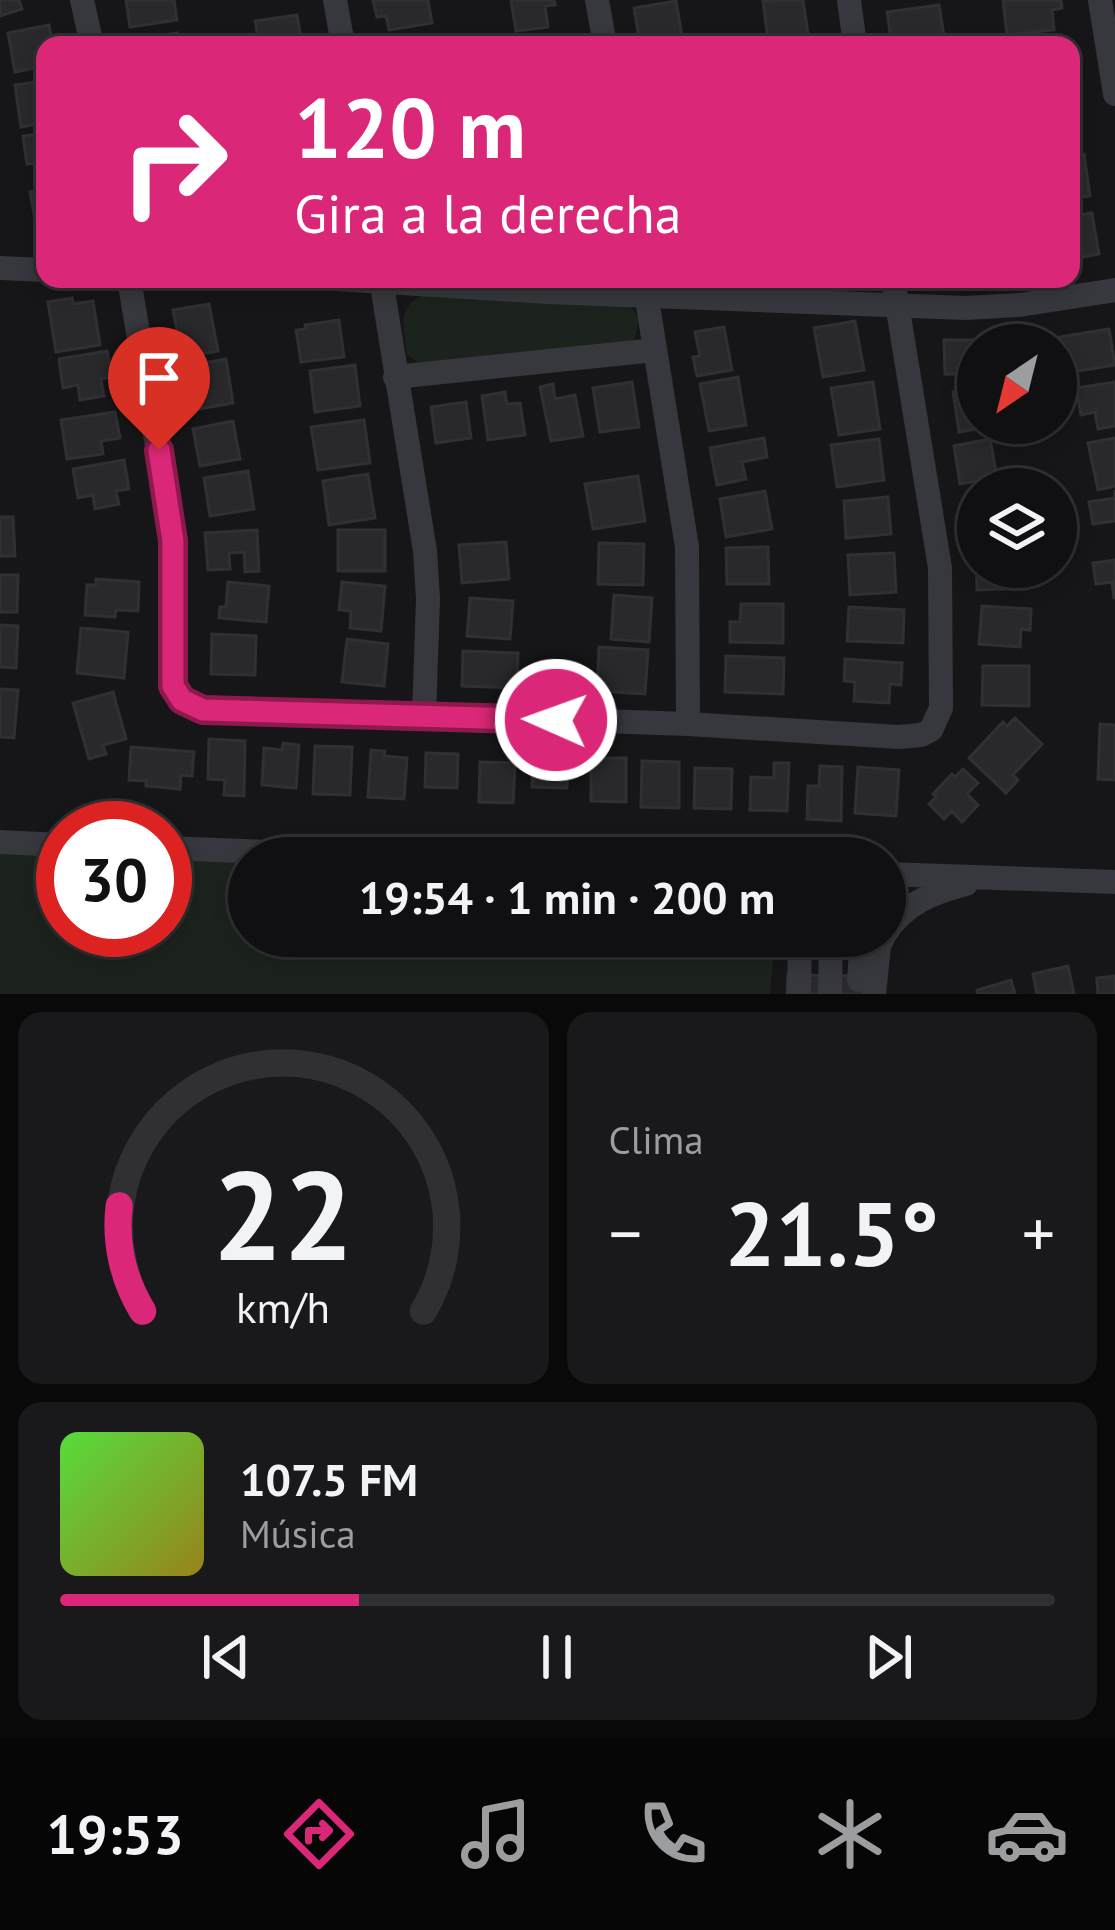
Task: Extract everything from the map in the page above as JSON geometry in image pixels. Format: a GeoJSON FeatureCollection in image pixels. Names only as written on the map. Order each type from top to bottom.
{"type":"FeatureCollection","features":[{"type":"Feature","properties":{"kind":"street"},"geometry":{"type":"LineString","coordinates":[[82,0],[90,36]]}},
{"type":"Feature","properties":{"kind":"street"},"geometry":{"type":"LineString","coordinates":[[335,0],[341,36]]}},
{"type":"Feature","properties":{"kind":"street"},"geometry":{"type":"LineString","coordinates":[[597,0],[603,36]]}},
{"type":"Feature","properties":{"kind":"street"},"geometry":{"type":"LineString","coordinates":[[849,0],[854,36]]}},
{"type":"Feature","properties":{"kind":"street"},"geometry":{"type":"LineString","coordinates":[[1100,0],[1115,94]]}},
{"type":"Feature","properties":{"kind":"street"},"geometry":{"type":"LineString","coordinates":[[0,268],[36,270]]}},
{"type":"Feature","properties":{"kind":"street"},"geometry":{"type":"LineString","coordinates":[[131,288],[173,541],[173,686],[182,700],[203,710],[688,724],[899,737],[921,735],[937,721],[941,707],[940,568],[895,291]]}},
{"type":"Feature","properties":{"kind":"street"},"geometry":{"type":"LineString","coordinates":[[383,288],[424,551],[424,716]]}},
{"type":"Feature","properties":{"kind":"street"},"geometry":{"type":"LineString","coordinates":[[645,288],[687,547],[688,724]]}},
{"type":"Feature","properties":{"kind":"street"},"geometry":{"type":"LineString","coordinates":[[708,288],[895,291],[994,307],[1115,290]]}},
{"type":"Feature","properties":{"kind":"street"},"geometry":{"type":"LineString","coordinates":[[395,377],[656,350]]}},
{"type":"Feature","properties":{"kind":"street"},"geometry":{"type":"LineString","coordinates":[[0,842],[36,844]]}},
{"type":"Feature","properties":{"kind":"street"},"geometry":{"type":"LineString","coordinates":[[192,849],[228,850]]}},
{"type":"Feature","properties":{"kind":"street"},"geometry":{"type":"LineString","coordinates":[[906,875],[1115,883]]}},
{"type":"Feature","properties":{"kind":"street"},"geometry":{"type":"LineString","coordinates":[[906,909],[920,899],[992,877]]}},
{"type":"Feature","properties":{"kind":"street"},"geometry":{"type":"LineString","coordinates":[[799,994],[800,957]]}},
{"type":"Feature","properties":{"kind":"street"},"geometry":{"type":"LineString","coordinates":[[830,994],[831,957]]}},
{"type":"Feature","properties":{"kind":"street"},"geometry":{"type":"LineString","coordinates":[[858,994],[861,957]]}},
{"type":"Feature","properties":{"kind":"street"},"geometry":{"type":"LineString","coordinates":[[874,994],[877,957]]}},
{"type":"Feature","properties":{"kind":"shaded area"},"geometry":{"type":"Polygon","coordinates":[[[423,295],[630,305],[639,319],[629,344],[421,365],[407,354],[404,320],[409,306],[423,295]]]}},
{"type":"Feature","properties":{"kind":"shaded area"},"geometry":{"type":"Polygon","coordinates":[[[0,854],[36,855],[36,957],[192,957],[192,859],[228,860],[228,957],[773,957],[770,994],[0,994],[0,854]]]}},
{"type":"Feature","properties":{"kind":"building"},"geometry":{"type":"Polygon","coordinates":[[[0,0],[19,0],[22,9],[0,16],[0,0]]]}},
{"type":"Feature","properties":{"kind":"building"},"geometry":{"type":"Polygon","coordinates":[[[126,0],[174,0],[177,20],[130,27],[126,0]]]}},
{"type":"Feature","properties":{"kind":"building"},"geometry":{"type":"Polygon","coordinates":[[[373,0],[428,0],[432,23],[389,30],[386,16],[377,17],[373,0]]]}},
{"type":"Feature","properties":{"kind":"building"},"geometry":{"type":"Polygon","coordinates":[[[511,0],[554,0],[555,5],[545,6],[548,27],[516,31],[511,0]]]}},
{"type":"Feature","properties":{"kind":"building"},"geometry":{"type":"Polygon","coordinates":[[[803,0],[808,34],[767,36],[763,1],[803,0]]]}},
{"type":"Feature","properties":{"kind":"building"},"geometry":{"type":"Polygon","coordinates":[[[1003,0],[1061,0],[1062,8],[1052,10],[1054,30],[1007,35],[1003,0]]]}},
{"type":"Feature","properties":{"kind":"building"},"geometry":{"type":"Polygon","coordinates":[[[676,1],[682,36],[639,36],[634,8],[676,1]]]}},
{"type":"Feature","properties":{"kind":"building"},"geometry":{"type":"Polygon","coordinates":[[[939,5],[944,36],[891,36],[887,12],[939,5]]]}},
{"type":"Feature","properties":{"kind":"building"},"geometry":{"type":"Polygon","coordinates":[[[297,15],[300,36],[258,36],[255,21],[297,15]]]}},
{"type":"Feature","properties":{"kind":"building"},"geometry":{"type":"Polygon","coordinates":[[[49,25],[51,36],[36,36],[36,68],[15,72],[8,33],[49,25]]]}},
{"type":"Feature","properties":{"kind":"building"},"geometry":{"type":"Polygon","coordinates":[[[36,82],[36,124],[21,127],[15,85],[36,82]]]}},
{"type":"Feature","properties":{"kind":"building"},"geometry":{"type":"Polygon","coordinates":[[[36,134],[36,170],[35,163],[27,164],[23,136],[36,134]]]}},
{"type":"Feature","properties":{"kind":"building"},"geometry":{"type":"Polygon","coordinates":[[[1084,154],[1090,196],[1080,197],[1080,155],[1084,154]]]}},
{"type":"Feature","properties":{"kind":"building"},"geometry":{"type":"Polygon","coordinates":[[[36,191],[36,225],[30,192],[36,191]]]}},
{"type":"Feature","properties":{"kind":"building"},"geometry":{"type":"Polygon","coordinates":[[[1092,213],[1099,254],[1080,257],[1080,215],[1092,213]]]}},
{"type":"Feature","properties":{"kind":"building"},"geometry":{"type":"Polygon","coordinates":[[[72,298],[73,304],[93,301],[100,345],[56,352],[48,302],[72,298]]]}},
{"type":"Feature","properties":{"kind":"building"},"geometry":{"type":"Polygon","coordinates":[[[209,304],[218,351],[182,357],[173,310],[209,304]]]}},
{"type":"Feature","properties":{"kind":"building"},"geometry":{"type":"Polygon","coordinates":[[[339,320],[344,357],[301,362],[296,330],[339,320]]]}},
{"type":"Feature","properties":{"kind":"building"},"geometry":{"type":"Polygon","coordinates":[[[855,321],[864,370],[823,377],[814,328],[855,321]]]}},
{"type":"Feature","properties":{"kind":"building"},"geometry":{"type":"Polygon","coordinates":[[[724,327],[732,370],[697,376],[693,357],[700,356],[695,332],[724,327]]]}},
{"type":"Feature","properties":{"kind":"building"},"geometry":{"type":"Polygon","coordinates":[[[1109,329],[1115,365],[1077,371],[1077,334],[1109,329]]]}},
{"type":"Feature","properties":{"kind":"building"},"geometry":{"type":"Polygon","coordinates":[[[944,340],[957,340],[957,374],[945,374],[944,340]]]}},
{"type":"Feature","properties":{"kind":"building"},"geometry":{"type":"Polygon","coordinates":[[[107,351],[112,377],[101,379],[104,396],[80,400],[78,385],[63,388],[59,359],[107,351]]]}},
{"type":"Feature","properties":{"kind":"building"},"geometry":{"type":"Polygon","coordinates":[[[226,359],[233,403],[194,410],[186,366],[226,359]]]}},
{"type":"Feature","properties":{"kind":"building"},"geometry":{"type":"Polygon","coordinates":[[[355,365],[360,406],[315,412],[310,371],[355,365]]]}},
{"type":"Feature","properties":{"kind":"building"},"geometry":{"type":"Polygon","coordinates":[[[738,377],[746,425],[709,431],[700,384],[738,377]]]}},
{"type":"Feature","properties":{"kind":"building"},"geometry":{"type":"Polygon","coordinates":[[[632,382],[639,427],[600,432],[593,388],[632,382]]]}},
{"type":"Feature","properties":{"kind":"building"},"geometry":{"type":"Polygon","coordinates":[[[873,382],[880,429],[839,435],[831,388],[873,382]]]}},
{"type":"Feature","properties":{"kind":"building"},"geometry":{"type":"Polygon","coordinates":[[[1115,382],[1115,426],[1098,429],[1095,412],[1081,415],[1077,388],[1115,382]]]}},
{"type":"Feature","properties":{"kind":"building"},"geometry":{"type":"Polygon","coordinates":[[[553,384],[555,399],[575,395],[583,436],[551,441],[540,387],[553,384]]]}},
{"type":"Feature","properties":{"kind":"building"},"geometry":{"type":"Polygon","coordinates":[[[505,392],[507,404],[520,403],[525,435],[488,440],[482,396],[505,392]]]}},
{"type":"Feature","properties":{"kind":"building"},"geometry":{"type":"Polygon","coordinates":[[[466,402],[471,438],[436,443],[431,407],[466,402]]]}},
{"type":"Feature","properties":{"kind":"building"},"geometry":{"type":"Polygon","coordinates":[[[115,412],[120,438],[101,441],[103,454],[67,459],[61,420],[115,412]]]}},
{"type":"Feature","properties":{"kind":"building"},"geometry":{"type":"Polygon","coordinates":[[[364,420],[370,463],[318,470],[311,427],[364,420]]]}},
{"type":"Feature","properties":{"kind":"building"},"geometry":{"type":"Polygon","coordinates":[[[233,421],[240,459],[200,466],[193,429],[233,421]]]}},
{"type":"Feature","properties":{"kind":"building"},"geometry":{"type":"Polygon","coordinates":[[[764,438],[767,457],[742,462],[746,479],[717,485],[710,448],[764,438]]]}},
{"type":"Feature","properties":{"kind":"building"},"geometry":{"type":"Polygon","coordinates":[[[1115,438],[1115,486],[1098,490],[1088,443],[1115,438]]]}},
{"type":"Feature","properties":{"kind":"building"},"geometry":{"type":"Polygon","coordinates":[[[879,439],[884,480],[837,487],[831,445],[879,439]]]}},
{"type":"Feature","properties":{"kind":"building"},"geometry":{"type":"Polygon","coordinates":[[[991,444],[995,468],[957,468],[954,446],[991,444]]]}},
{"type":"Feature","properties":{"kind":"building"},"geometry":{"type":"Polygon","coordinates":[[[124,460],[129,489],[116,491],[119,504],[95,509],[93,495],[78,498],[73,469],[124,460]]]}},
{"type":"Feature","properties":{"kind":"building"},"geometry":{"type":"Polygon","coordinates":[[[248,471],[254,509],[210,516],[204,478],[248,471]]]}},
{"type":"Feature","properties":{"kind":"building"},"geometry":{"type":"Polygon","coordinates":[[[368,474],[375,518],[329,525],[323,481],[368,474]]]}},
{"type":"Feature","properties":{"kind":"building"},"geometry":{"type":"Polygon","coordinates":[[[638,476],[645,521],[593,529],[585,484],[638,476]]]}},
{"type":"Feature","properties":{"kind":"building"},"geometry":{"type":"Polygon","coordinates":[[[765,491],[772,529],[726,537],[720,499],[765,491]]]}},
{"type":"Feature","properties":{"kind":"building"},"geometry":{"type":"Polygon","coordinates":[[[888,497],[891,534],[846,538],[844,501],[888,497]]]}},
{"type":"Feature","properties":{"kind":"building"},"geometry":{"type":"Polygon","coordinates":[[[1115,498],[1115,521],[1093,524],[1089,502],[1115,498]]]}},
{"type":"Feature","properties":{"kind":"building"},"geometry":{"type":"Polygon","coordinates":[[[0,517],[13,517],[15,556],[0,556],[0,517]]]}},
{"type":"Feature","properties":{"kind":"building"},"geometry":{"type":"Polygon","coordinates":[[[257,530],[259,571],[245,572],[244,552],[229,553],[230,569],[208,570],[205,533],[257,530]]]}},
{"type":"Feature","properties":{"kind":"building"},"geometry":{"type":"Polygon","coordinates":[[[338,530],[385,530],[385,571],[338,571],[338,530]]]}},
{"type":"Feature","properties":{"kind":"building"},"geometry":{"type":"Polygon","coordinates":[[[506,542],[509,579],[462,583],[459,545],[506,542]]]}},
{"type":"Feature","properties":{"kind":"building"},"geometry":{"type":"Polygon","coordinates":[[[599,543],[644,544],[643,585],[598,584],[599,543]]]}},
{"type":"Feature","properties":{"kind":"building"},"geometry":{"type":"Polygon","coordinates":[[[768,547],[769,584],[727,584],[726,548],[768,547]]]}},
{"type":"Feature","properties":{"kind":"building"},"geometry":{"type":"Polygon","coordinates":[[[894,553],[896,592],[850,595],[848,555],[894,553]]]}},
{"type":"Feature","properties":{"kind":"building"},"geometry":{"type":"Polygon","coordinates":[[[1115,560],[1114,598],[1112,582],[1096,584],[1093,563],[1115,560]]]}},
{"type":"Feature","properties":{"kind":"building"},"geometry":{"type":"Polygon","coordinates":[[[0,575],[18,575],[17,612],[0,612],[0,575]]]}},
{"type":"Feature","properties":{"kind":"building"},"geometry":{"type":"Polygon","coordinates":[[[96,579],[139,582],[138,611],[116,610],[115,617],[85,615],[87,585],[96,585],[96,579]]]}},
{"type":"Feature","properties":{"kind":"building"},"geometry":{"type":"Polygon","coordinates":[[[228,582],[269,586],[266,622],[219,618],[220,607],[226,607],[228,582]]]}},
{"type":"Feature","properties":{"kind":"building"},"geometry":{"type":"Polygon","coordinates":[[[342,582],[385,586],[381,631],[350,628],[351,611],[339,610],[342,582]]]}},
{"type":"Feature","properties":{"kind":"building"},"geometry":{"type":"Polygon","coordinates":[[[614,595],[652,598],[649,642],[611,639],[614,595]]]}},
{"type":"Feature","properties":{"kind":"building"},"geometry":{"type":"Polygon","coordinates":[[[470,598],[513,601],[510,639],[467,636],[470,598]]]}},
{"type":"Feature","properties":{"kind":"building"},"geometry":{"type":"Polygon","coordinates":[[[741,604],[783,604],[783,643],[730,642],[730,622],[740,622],[741,604]]]}},
{"type":"Feature","properties":{"kind":"building"},"geometry":{"type":"Polygon","coordinates":[[[982,606],[1031,609],[1030,630],[1021,629],[1020,647],[979,644],[982,606]]]}},
{"type":"Feature","properties":{"kind":"building"},"geometry":{"type":"Polygon","coordinates":[[[849,607],[904,610],[903,643],[847,641],[849,607]]]}},
{"type":"Feature","properties":{"kind":"building"},"geometry":{"type":"Polygon","coordinates":[[[0,625],[18,626],[16,668],[0,667],[0,625]]]}},
{"type":"Feature","properties":{"kind":"building"},"geometry":{"type":"Polygon","coordinates":[[[81,628],[128,632],[124,678],[77,673],[81,628]]]}},
{"type":"Feature","properties":{"kind":"building"},"geometry":{"type":"Polygon","coordinates":[[[212,634],[256,636],[255,675],[211,674],[212,634]]]}},
{"type":"Feature","properties":{"kind":"building"},"geometry":{"type":"Polygon","coordinates":[[[347,639],[388,644],[384,686],[342,682],[347,639]]]}},
{"type":"Feature","properties":{"kind":"building"},"geometry":{"type":"Polygon","coordinates":[[[599,647],[648,650],[645,694],[597,691],[599,647]]]}},
{"type":"Feature","properties":{"kind":"building"},"geometry":{"type":"Polygon","coordinates":[[[463,651],[518,653],[517,688],[462,686],[463,651]]]}},
{"type":"Feature","properties":{"kind":"building"},"geometry":{"type":"Polygon","coordinates":[[[726,656],[784,658],[783,694],[725,692],[726,656]]]}},
{"type":"Feature","properties":{"kind":"building"},"geometry":{"type":"Polygon","coordinates":[[[845,659],[902,663],[901,685],[890,684],[889,703],[854,701],[855,682],[844,681],[845,659]]]}},
{"type":"Feature","properties":{"kind":"building"},"geometry":{"type":"Polygon","coordinates":[[[983,666],[1029,666],[1029,706],[982,705],[983,666]]]}},
{"type":"Feature","properties":{"kind":"building"},"geometry":{"type":"Polygon","coordinates":[[[0,689],[18,690],[14,738],[0,737],[0,689]]]}},
{"type":"Feature","properties":{"kind":"building"},"geometry":{"type":"Polygon","coordinates":[[[113,692],[126,739],[103,745],[106,754],[89,759],[73,703],[113,692]]]}},
{"type":"Feature","properties":{"kind":"building"},"geometry":{"type":"Polygon","coordinates":[[[1015,718],[1042,744],[1013,775],[1018,780],[1006,793],[969,758],[1003,722],[1007,726],[1015,718]]]}},
{"type":"Feature","properties":{"kind":"building"},"geometry":{"type":"Polygon","coordinates":[[[1100,724],[1115,725],[1115,780],[1098,779],[1100,724]]]}},
{"type":"Feature","properties":{"kind":"building"},"geometry":{"type":"Polygon","coordinates":[[[209,739],[245,741],[244,796],[224,795],[225,780],[208,779],[209,739]]]}},
{"type":"Feature","properties":{"kind":"building"},"geometry":{"type":"Polygon","coordinates":[[[283,743],[299,745],[296,788],[262,785],[264,748],[282,750],[283,743]]]}},
{"type":"Feature","properties":{"kind":"building"},"geometry":{"type":"Polygon","coordinates":[[[315,746],[352,747],[350,795],[313,794],[315,746]]]}},
{"type":"Feature","properties":{"kind":"building"},"geometry":{"type":"Polygon","coordinates":[[[131,747],[194,752],[192,776],[181,775],[180,789],[129,780],[131,747]]]}},
{"type":"Feature","properties":{"kind":"building"},"geometry":{"type":"Polygon","coordinates":[[[371,750],[407,758],[404,799],[368,797],[371,750]]]}},
{"type":"Feature","properties":{"kind":"building"},"geometry":{"type":"Polygon","coordinates":[[[426,753],[458,754],[457,788],[425,787],[426,753]]]}},
{"type":"Feature","properties":{"kind":"building"},"geometry":{"type":"Polygon","coordinates":[[[591,758],[626,758],[626,802],[591,801],[591,758]]]}},
{"type":"Feature","properties":{"kind":"building"},"geometry":{"type":"Polygon","coordinates":[[[533,759],[568,760],[567,788],[532,787],[533,759]]]}},
{"type":"Feature","properties":{"kind":"building"},"geometry":{"type":"Polygon","coordinates":[[[642,761],[679,762],[679,808],[641,807],[642,761]]]}},
{"type":"Feature","properties":{"kind":"building"},"geometry":{"type":"Polygon","coordinates":[[[480,762],[515,763],[513,803],[479,802],[480,762]]]}},
{"type":"Feature","properties":{"kind":"building"},"geometry":{"type":"Polygon","coordinates":[[[774,763],[789,763],[787,811],[750,810],[751,777],[774,778],[774,763]]]}},
{"type":"Feature","properties":{"kind":"building"},"geometry":{"type":"Polygon","coordinates":[[[820,766],[842,767],[841,821],[807,819],[808,786],[819,786],[820,766]]]}},
{"type":"Feature","properties":{"kind":"building"},"geometry":{"type":"Polygon","coordinates":[[[858,767],[899,770],[896,816],[855,813],[858,767]]]}},
{"type":"Feature","properties":{"kind":"building"},"geometry":{"type":"Polygon","coordinates":[[[695,768],[732,769],[731,809],[694,808],[695,768]]]}},
{"type":"Feature","properties":{"kind":"building"},"geometry":{"type":"Polygon","coordinates":[[[963,769],[978,783],[967,794],[978,805],[962,822],[952,811],[944,819],[929,804],[952,774],[955,777],[963,769]]]}},
{"type":"Feature","properties":{"kind":"building"},"geometry":{"type":"Polygon","coordinates":[[[1068,966],[1074,994],[1037,994],[1033,974],[1068,966]]]}},
{"type":"Feature","properties":{"kind":"building"},"geometry":{"type":"Polygon","coordinates":[[[788,975],[868,976],[868,994],[787,994],[788,975]]]}},
{"type":"Feature","properties":{"kind":"building"},"geometry":{"type":"Polygon","coordinates":[[[1115,976],[1115,994],[1098,994],[1097,978],[1115,976]]]}},
{"type":"Feature","properties":{"kind":"building"},"geometry":{"type":"Polygon","coordinates":[[[1011,980],[1015,994],[978,994],[977,990],[1011,980]]]}},
{"type":"Feature","properties":{"kind":"route"},"geometry":{"type":"LineString","coordinates":[[159,450],[173,541],[173,686],[182,700],[203,710],[556,720]]}}]}
